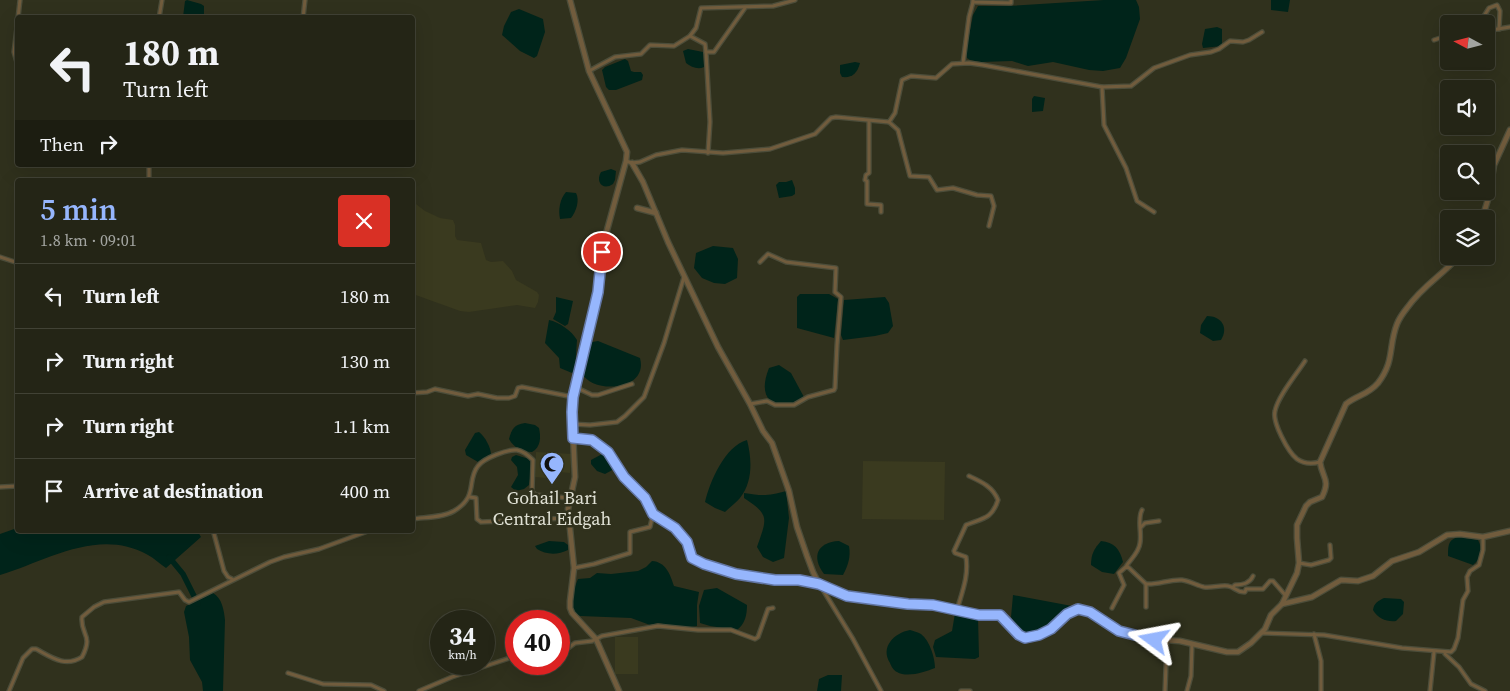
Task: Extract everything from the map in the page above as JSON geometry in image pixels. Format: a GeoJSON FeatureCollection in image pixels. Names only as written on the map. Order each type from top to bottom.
{"type":"FeatureCollection","features":[{"type":"Feature","properties":{"kind":"street"},"geometry":{"type":"LineString","coordinates":[[18,15],[20,0]]}},
{"type":"Feature","properties":{"kind":"street"},"geometry":{"type":"LineString","coordinates":[[160,15],[162,0]]}},
{"type":"Feature","properties":{"kind":"street"},"geometry":{"type":"LineString","coordinates":[[303,15],[305,0]]}},
{"type":"Feature","properties":{"kind":"street"},"geometry":{"type":"LineString","coordinates":[[570,0],[589,71],[626,152],[626,161],[604,241],[598,292],[573,397],[572,424],[575,477],[568,509],[574,568],[570,601],[572,613],[596,639],[619,691]]}},
{"type":"Feature","properties":{"kind":"street"},"geometry":{"type":"LineString","coordinates":[[589,71],[615,57],[641,54],[650,45],[674,46],[690,36],[696,28],[701,8],[773,6],[795,0]]}},
{"type":"Feature","properties":{"kind":"street"},"geometry":{"type":"LineString","coordinates":[[963,63],[973,1],[1011,3],[1011,0]]}},
{"type":"Feature","properties":{"kind":"street"},"geometry":{"type":"LineString","coordinates":[[1485,15],[1489,8],[1497,5],[1500,11],[1499,29]]}},
{"type":"Feature","properties":{"kind":"street"},"geometry":{"type":"LineString","coordinates":[[706,52],[714,52],[745,7]]}},
{"type":"Feature","properties":{"kind":"street"},"geometry":{"type":"LineString","coordinates":[[1495,30],[1510,27]]}},
{"type":"Feature","properties":{"kind":"street"},"geometry":{"type":"LineString","coordinates":[[889,122],[899,103],[902,80],[911,76],[936,78],[952,64],[963,63],[991,66],[1102,87],[1131,86],[1154,68],[1190,56],[1212,52],[1230,42],[1243,42],[1262,32]]}},
{"type":"Feature","properties":{"kind":"street"},"geometry":{"type":"LineString","coordinates":[[690,36],[704,44],[706,52],[710,122],[708,152]]}},
{"type":"Feature","properties":{"kind":"street"},"geometry":{"type":"LineString","coordinates":[[1434,40],[1440,38]]}},
{"type":"Feature","properties":{"kind":"street"},"geometry":{"type":"LineString","coordinates":[[1102,87],[1104,125],[1126,168],[1137,201],[1154,212]]}},
{"type":"Feature","properties":{"kind":"street"},"geometry":{"type":"LineString","coordinates":[[626,161],[632,163],[640,162],[656,155],[682,150],[723,153],[770,149],[815,134],[832,118],[889,122],[898,130],[910,176],[930,178],[937,190],[953,188],[978,195],[991,196],[994,206],[989,226]]}},
{"type":"Feature","properties":{"kind":"street"},"geometry":{"type":"LineString","coordinates":[[869,121],[869,168],[865,180],[867,181],[867,204],[882,205],[881,212]]}},
{"type":"Feature","properties":{"kind":"street"},"geometry":{"type":"LineString","coordinates":[[1485,210],[1494,165],[1510,130]]}},
{"type":"Feature","properties":{"kind":"street"},"geometry":{"type":"LineString","coordinates":[[632,163],[643,182],[684,277],[718,347],[776,452],[789,491],[802,542],[813,572],[881,691]]}},
{"type":"Feature","properties":{"kind":"street"},"geometry":{"type":"LineString","coordinates":[[637,208],[656,213]]}},
{"type":"Feature","properties":{"kind":"street"},"geometry":{"type":"LineString","coordinates":[[750,404],[767,401],[775,405],[794,405],[808,397],[834,390],[835,388],[836,345],[841,297],[835,292],[836,268],[786,262],[768,254],[760,262]]}},
{"type":"Feature","properties":{"kind":"street"},"geometry":{"type":"LineString","coordinates":[[0,257],[15,263]]}},
{"type":"Feature","properties":{"kind":"street"},"geometry":{"type":"LineString","coordinates":[[573,438],[592,440],[608,452],[624,477],[645,498],[653,514],[675,528],[687,542],[692,558],[704,564],[736,574],[820,584],[847,596],[908,604],[933,605],[979,615],[1000,615],[1019,635],[1025,638],[1039,635],[1051,629],[1067,614],[1078,609],[1090,612],[1119,631],[1129,634],[1234,653],[1242,650],[1261,633],[1271,616],[1282,604],[1297,573],[1300,562],[1296,538],[1297,525],[1306,506],[1310,502],[1322,497],[1327,486],[1320,462],[1346,404],[1352,399],[1368,392],[1384,374],[1390,361],[1397,324],[1425,286],[1449,265]]}},
{"type":"Feature","properties":{"kind":"street"},"geometry":{"type":"LineString","coordinates":[[572,424],[585,425],[617,422],[644,397],[664,343],[684,277]]}},
{"type":"Feature","properties":{"kind":"street"},"geometry":{"type":"LineString","coordinates":[[1305,361],[1279,401],[1274,417],[1288,448],[1297,459],[1306,463],[1320,462]]}},
{"type":"Feature","properties":{"kind":"street"},"geometry":{"type":"LineString","coordinates":[[575,387],[592,395],[598,395],[632,384]]}},
{"type":"Feature","properties":{"kind":"street"},"geometry":{"type":"LineString","coordinates":[[415,393],[435,390],[468,396],[478,394],[505,399],[515,396],[518,388],[522,387],[573,397]]}},
{"type":"Feature","properties":{"kind":"street"},"geometry":{"type":"LineString","coordinates":[[415,519],[442,515],[454,511],[470,497],[478,466],[493,456],[516,450],[526,454],[533,460],[532,492],[536,495],[569,498]]}},
{"type":"Feature","properties":{"kind":"street"},"geometry":{"type":"LineString","coordinates":[[957,610],[967,567],[966,557],[955,553],[954,550],[966,526],[995,511],[998,500],[995,491],[983,482],[969,476]]}},
{"type":"Feature","properties":{"kind":"street"},"geometry":{"type":"LineString","coordinates":[[0,487],[15,486]]}},
{"type":"Feature","properties":{"kind":"street"},"geometry":{"type":"LineString","coordinates":[[470,497],[476,498],[477,519],[481,522],[568,518]]}},
{"type":"Feature","properties":{"kind":"street"},"geometry":{"type":"LineString","coordinates":[[1112,608],[1124,585],[1119,573],[1127,566],[1140,544],[1140,518],[1142,510]]}},
{"type":"Feature","properties":{"kind":"street"},"geometry":{"type":"LineString","coordinates":[[574,568],[630,553],[630,532],[650,527],[653,514]]}},
{"type":"Feature","properties":{"kind":"street"},"geometry":{"type":"LineString","coordinates":[[1141,527],[1145,523],[1159,521]]}},
{"type":"Feature","properties":{"kind":"street"},"geometry":{"type":"LineString","coordinates":[[1282,604],[1312,597],[1341,580],[1358,581],[1373,576],[1392,561],[1419,552],[1447,535],[1460,534],[1483,537],[1510,531]]}},
{"type":"Feature","properties":{"kind":"street"},"geometry":{"type":"LineString","coordinates":[[214,533],[224,571],[228,577],[233,579]]}},
{"type":"Feature","properties":{"kind":"street"},"geometry":{"type":"LineString","coordinates":[[9,691],[23,658],[32,649],[36,649],[60,662],[73,661],[82,657],[88,642],[81,619],[85,613],[104,602],[159,596],[176,592],[181,594],[187,602],[233,579],[284,557],[320,549],[363,533]]}},
{"type":"Feature","properties":{"kind":"street"},"geometry":{"type":"LineString","coordinates":[[1261,633],[1314,634],[1402,648],[1448,653],[1454,649],[1458,638],[1463,600],[1468,591],[1467,577],[1470,571],[1479,565],[1484,550],[1483,537]]}},
{"type":"Feature","properties":{"kind":"street"},"geometry":{"type":"LineString","coordinates":[[1300,562],[1311,565],[1329,560],[1331,558],[1330,545]]}},
{"type":"Feature","properties":{"kind":"street"},"geometry":{"type":"LineString","coordinates":[[1127,566],[1146,584],[1146,607]]}},
{"type":"Feature","properties":{"kind":"street"},"geometry":{"type":"LineString","coordinates":[[1146,584],[1181,580],[1195,582],[1204,587],[1233,587],[1249,582],[1252,576]]}},
{"type":"Feature","properties":{"kind":"street"},"geometry":{"type":"LineString","coordinates":[[1233,587],[1240,592],[1245,592],[1246,589],[1259,590],[1263,589],[1270,581],[1273,581],[1286,596]]}},
{"type":"Feature","properties":{"kind":"street"},"geometry":{"type":"LineString","coordinates":[[570,647],[575,644],[637,629],[658,626],[698,630],[731,630],[755,639],[758,637],[768,608],[773,608]]}},
{"type":"Feature","properties":{"kind":"street"},"geometry":{"type":"LineString","coordinates":[[1314,634],[1321,660],[1321,691]]}},
{"type":"Feature","properties":{"kind":"street"},"geometry":{"type":"LineString","coordinates":[[1164,691],[1167,640]]}},
{"type":"Feature","properties":{"kind":"street"},"geometry":{"type":"LineString","coordinates":[[1187,691],[1191,676],[1192,644]]}},
{"type":"Feature","properties":{"kind":"street"},"geometry":{"type":"LineString","coordinates":[[1430,691],[1434,652]]}},
{"type":"Feature","properties":{"kind":"street"},"geometry":{"type":"LineString","coordinates":[[1443,652],[1452,659],[1471,684],[1485,691]]}},
{"type":"Feature","properties":{"kind":"street"},"geometry":{"type":"LineString","coordinates":[[419,691],[452,677],[505,660]]}},
{"type":"Feature","properties":{"kind":"street"},"geometry":{"type":"LineString","coordinates":[[288,673],[322,684],[370,685],[384,691]]}},
{"type":"Feature","properties":{"kind":"street"},"geometry":{"type":"LineString","coordinates":[[961,691],[970,691]]}},
{"type":"Feature","properties":{"kind":"shaded area"},"geometry":{"type":"Polygon","coordinates":[[[1136,0],[1139,7],[1140,19],[1126,58],[1120,68],[1103,71],[1053,62],[1028,66],[1012,61],[981,62],[967,58],[966,51],[973,15],[978,6],[1136,0]]]}},
{"type":"Feature","properties":{"kind":"shaded area"},"geometry":{"type":"Polygon","coordinates":[[[1271,0],[1290,0],[1288,12],[1271,10],[1271,0]]]}},
{"type":"Feature","properties":{"kind":"shaded area"},"geometry":{"type":"Polygon","coordinates":[[[185,1],[204,6],[204,15],[183,15],[185,1]]]}},
{"type":"Feature","properties":{"kind":"shaded area"},"geometry":{"type":"Polygon","coordinates":[[[519,9],[543,19],[545,32],[537,56],[534,58],[520,51],[502,35],[511,12],[519,9]]]}},
{"type":"Feature","properties":{"kind":"shaded area"},"geometry":{"type":"Polygon","coordinates":[[[1217,27],[1222,29],[1222,46],[1203,48],[1205,29],[1217,27]]]}},
{"type":"Feature","properties":{"kind":"shaded area"},"geometry":{"type":"Polygon","coordinates":[[[688,49],[703,52],[704,67],[695,68],[686,63],[683,51],[688,49]]]}},
{"type":"Feature","properties":{"kind":"shaded area"},"geometry":{"type":"Polygon","coordinates":[[[625,59],[628,61],[631,71],[641,72],[643,75],[642,80],[616,90],[609,90],[606,87],[602,70],[625,59]]]}},
{"type":"Feature","properties":{"kind":"shaded area"},"geometry":{"type":"Polygon","coordinates":[[[860,63],[856,73],[849,77],[842,77],[840,65],[860,63]]]}},
{"type":"Feature","properties":{"kind":"shaded area"},"geometry":{"type":"Polygon","coordinates":[[[1034,96],[1045,98],[1043,111],[1032,112],[1032,99],[1034,96]]]}},
{"type":"Feature","properties":{"kind":"shaded area"},"geometry":{"type":"Polygon","coordinates":[[[611,169],[616,171],[615,180],[609,186],[603,186],[599,176],[601,172],[611,169]]]}},
{"type":"Feature","properties":{"kind":"shaded area"},"geometry":{"type":"Polygon","coordinates":[[[792,180],[795,194],[779,198],[776,185],[779,182],[792,180]]]}},
{"type":"Feature","properties":{"kind":"shaded area"},"geometry":{"type":"Polygon","coordinates":[[[566,192],[576,193],[578,199],[577,206],[571,218],[560,219],[560,204],[566,192]]]}},
{"type":"Feature","properties":{"kind":"shaded area"},"geometry":{"type":"Polygon","coordinates":[[[415,203],[425,211],[440,218],[453,220],[457,240],[481,243],[486,260],[491,262],[503,261],[512,271],[516,280],[539,295],[535,308],[517,305],[469,312],[460,311],[415,295],[415,203]]]}},
{"type":"Feature","properties":{"kind":"shaded area"},"geometry":{"type":"Polygon","coordinates":[[[713,246],[733,248],[738,259],[737,278],[725,284],[714,283],[702,278],[694,268],[696,253],[713,246]]]}},
{"type":"Feature","properties":{"kind":"shaded area"},"geometry":{"type":"Polygon","coordinates":[[[800,294],[829,294],[838,299],[834,338],[797,328],[797,297],[800,294]]]}},
{"type":"Feature","properties":{"kind":"shaded area"},"geometry":{"type":"Polygon","coordinates":[[[556,297],[573,301],[568,324],[565,326],[553,319],[556,312],[556,297]]]}},
{"type":"Feature","properties":{"kind":"shaded area"},"geometry":{"type":"Polygon","coordinates":[[[885,297],[889,303],[893,326],[888,333],[843,340],[841,335],[844,300],[885,297]]]}},
{"type":"Feature","properties":{"kind":"shaded area"},"geometry":{"type":"Polygon","coordinates":[[[1207,316],[1212,316],[1222,323],[1224,331],[1221,340],[1213,341],[1200,333],[1201,325],[1207,316]]]}},
{"type":"Feature","properties":{"kind":"shaded area"},"geometry":{"type":"Polygon","coordinates":[[[549,320],[565,327],[577,340],[575,370],[572,373],[560,368],[559,358],[545,343],[549,320]]]}},
{"type":"Feature","properties":{"kind":"shaded area"},"geometry":{"type":"Polygon","coordinates":[[[598,341],[640,358],[640,369],[636,378],[618,386],[596,384],[587,380],[582,373],[589,347],[592,342],[598,341]]]}},
{"type":"Feature","properties":{"kind":"shaded area"},"geometry":{"type":"Polygon","coordinates":[[[779,365],[791,373],[805,399],[784,405],[770,401],[765,388],[766,379],[769,368],[779,365]]]}},
{"type":"Feature","properties":{"kind":"shaded area"},"geometry":{"type":"Polygon","coordinates":[[[525,423],[539,428],[540,442],[532,452],[519,449],[509,439],[514,428],[525,423]]]}},
{"type":"Feature","properties":{"kind":"shaded area"},"geometry":{"type":"Polygon","coordinates":[[[479,432],[487,442],[491,455],[478,462],[466,455],[465,450],[475,433],[479,432]]]}},
{"type":"Feature","properties":{"kind":"shaded area"},"geometry":{"type":"Polygon","coordinates":[[[747,440],[750,470],[747,485],[740,498],[725,512],[705,502],[707,494],[725,457],[732,449],[747,440]]]}},
{"type":"Feature","properties":{"kind":"shaded area"},"geometry":{"type":"Polygon","coordinates":[[[536,452],[572,454],[570,473],[549,471],[547,478],[535,477],[536,452]]]}},
{"type":"Feature","properties":{"kind":"shaded area"},"geometry":{"type":"Polygon","coordinates":[[[604,453],[608,454],[616,468],[605,474],[597,471],[591,464],[591,460],[604,453]]]}},
{"type":"Feature","properties":{"kind":"shaded area"},"geometry":{"type":"Polygon","coordinates":[[[516,455],[529,459],[532,465],[529,485],[524,489],[516,491],[511,487],[518,475],[517,467],[511,460],[516,455]]]}},
{"type":"Feature","properties":{"kind":"shaded area"},"geometry":{"type":"Polygon","coordinates":[[[863,461],[945,462],[944,520],[862,519],[863,461]]]}},
{"type":"Feature","properties":{"kind":"shaded area"},"geometry":{"type":"Polygon","coordinates":[[[786,491],[789,518],[784,558],[773,562],[763,557],[757,547],[763,530],[764,518],[758,509],[744,498],[744,493],[765,495],[786,491]]]}},
{"type":"Feature","properties":{"kind":"shaded area"},"geometry":{"type":"Polygon","coordinates":[[[15,529],[15,533],[199,533],[201,537],[166,568],[148,555],[129,547],[110,544],[73,549],[0,575],[0,534],[15,529]]]}},
{"type":"Feature","properties":{"kind":"shaded area"},"geometry":{"type":"Polygon","coordinates":[[[1459,537],[1478,540],[1480,553],[1478,560],[1473,565],[1448,556],[1449,544],[1453,539],[1459,537]]]}},
{"type":"Feature","properties":{"kind":"shaded area"},"geometry":{"type":"Polygon","coordinates":[[[549,541],[564,542],[568,545],[568,550],[548,553],[537,549],[535,546],[549,541]]]}},
{"type":"Feature","properties":{"kind":"shaded area"},"geometry":{"type":"Polygon","coordinates":[[[839,541],[849,546],[850,550],[845,572],[843,575],[824,574],[818,562],[818,552],[826,544],[839,541]]]}},
{"type":"Feature","properties":{"kind":"shaded area"},"geometry":{"type":"Polygon","coordinates":[[[1101,541],[1113,545],[1122,557],[1123,562],[1114,574],[1102,572],[1091,565],[1093,552],[1101,541]]]}},
{"type":"Feature","properties":{"kind":"shaded area"},"geometry":{"type":"Polygon","coordinates":[[[652,561],[664,566],[674,586],[699,592],[697,626],[685,628],[658,623],[650,625],[631,618],[580,616],[576,613],[572,599],[578,579],[590,578],[597,573],[611,574],[638,571],[652,561]]]}},
{"type":"Feature","properties":{"kind":"shaded area"},"geometry":{"type":"Polygon","coordinates":[[[717,588],[747,605],[745,619],[737,630],[700,623],[699,606],[704,590],[717,588]]]}},
{"type":"Feature","properties":{"kind":"shaded area"},"geometry":{"type":"Polygon","coordinates":[[[213,593],[220,601],[225,620],[223,691],[203,691],[202,682],[190,660],[189,637],[184,612],[186,606],[213,593]]]}},
{"type":"Feature","properties":{"kind":"shaded area"},"geometry":{"type":"Polygon","coordinates":[[[1013,595],[1072,606],[1047,627],[1026,634],[1017,627],[1011,617],[1013,595]]]}},
{"type":"Feature","properties":{"kind":"shaded area"},"geometry":{"type":"Polygon","coordinates":[[[1384,598],[1401,599],[1404,602],[1403,614],[1396,621],[1383,619],[1377,616],[1373,610],[1377,602],[1384,598]]]}},
{"type":"Feature","properties":{"kind":"shaded area"},"geometry":{"type":"Polygon","coordinates":[[[955,613],[978,617],[979,657],[975,659],[936,657],[933,647],[935,640],[952,631],[955,613]]]}},
{"type":"Feature","properties":{"kind":"shaded area"},"geometry":{"type":"Polygon","coordinates":[[[910,630],[921,634],[927,641],[933,655],[935,668],[921,673],[901,674],[892,667],[887,657],[888,646],[899,634],[910,630]]]}},
{"type":"Feature","properties":{"kind":"shaded area"},"geometry":{"type":"Polygon","coordinates":[[[615,637],[638,637],[638,674],[615,674],[615,637]]]}},
{"type":"Feature","properties":{"kind":"shaded area"},"geometry":{"type":"Polygon","coordinates":[[[828,675],[842,675],[841,691],[817,691],[819,679],[828,675]]]}},
{"type":"Feature","properties":{"kind":"waterway"},"geometry":{"type":"LineString","coordinates":[[169,557],[183,574],[198,604]]}},
{"type":"Feature","properties":{"kind":"place","name":"Gohail Bari Central Eidgah"},"geometry":{"type":"Point","coordinates":[552,485]}},
{"type":"Feature","properties":{"kind":"route"},"geometry":{"type":"LineString","coordinates":[[602,252],[598,292],[573,397],[573,438],[587,438],[597,442],[608,452],[628,482],[645,498],[653,514],[671,524],[687,542],[692,558],[704,564],[736,574],[775,580],[799,580],[819,584],[847,596],[908,604],[933,605],[979,615],[1000,615],[1024,638],[1039,635],[1051,629],[1067,614],[1078,609],[1090,612],[1119,631],[1154,640]]}}]}
